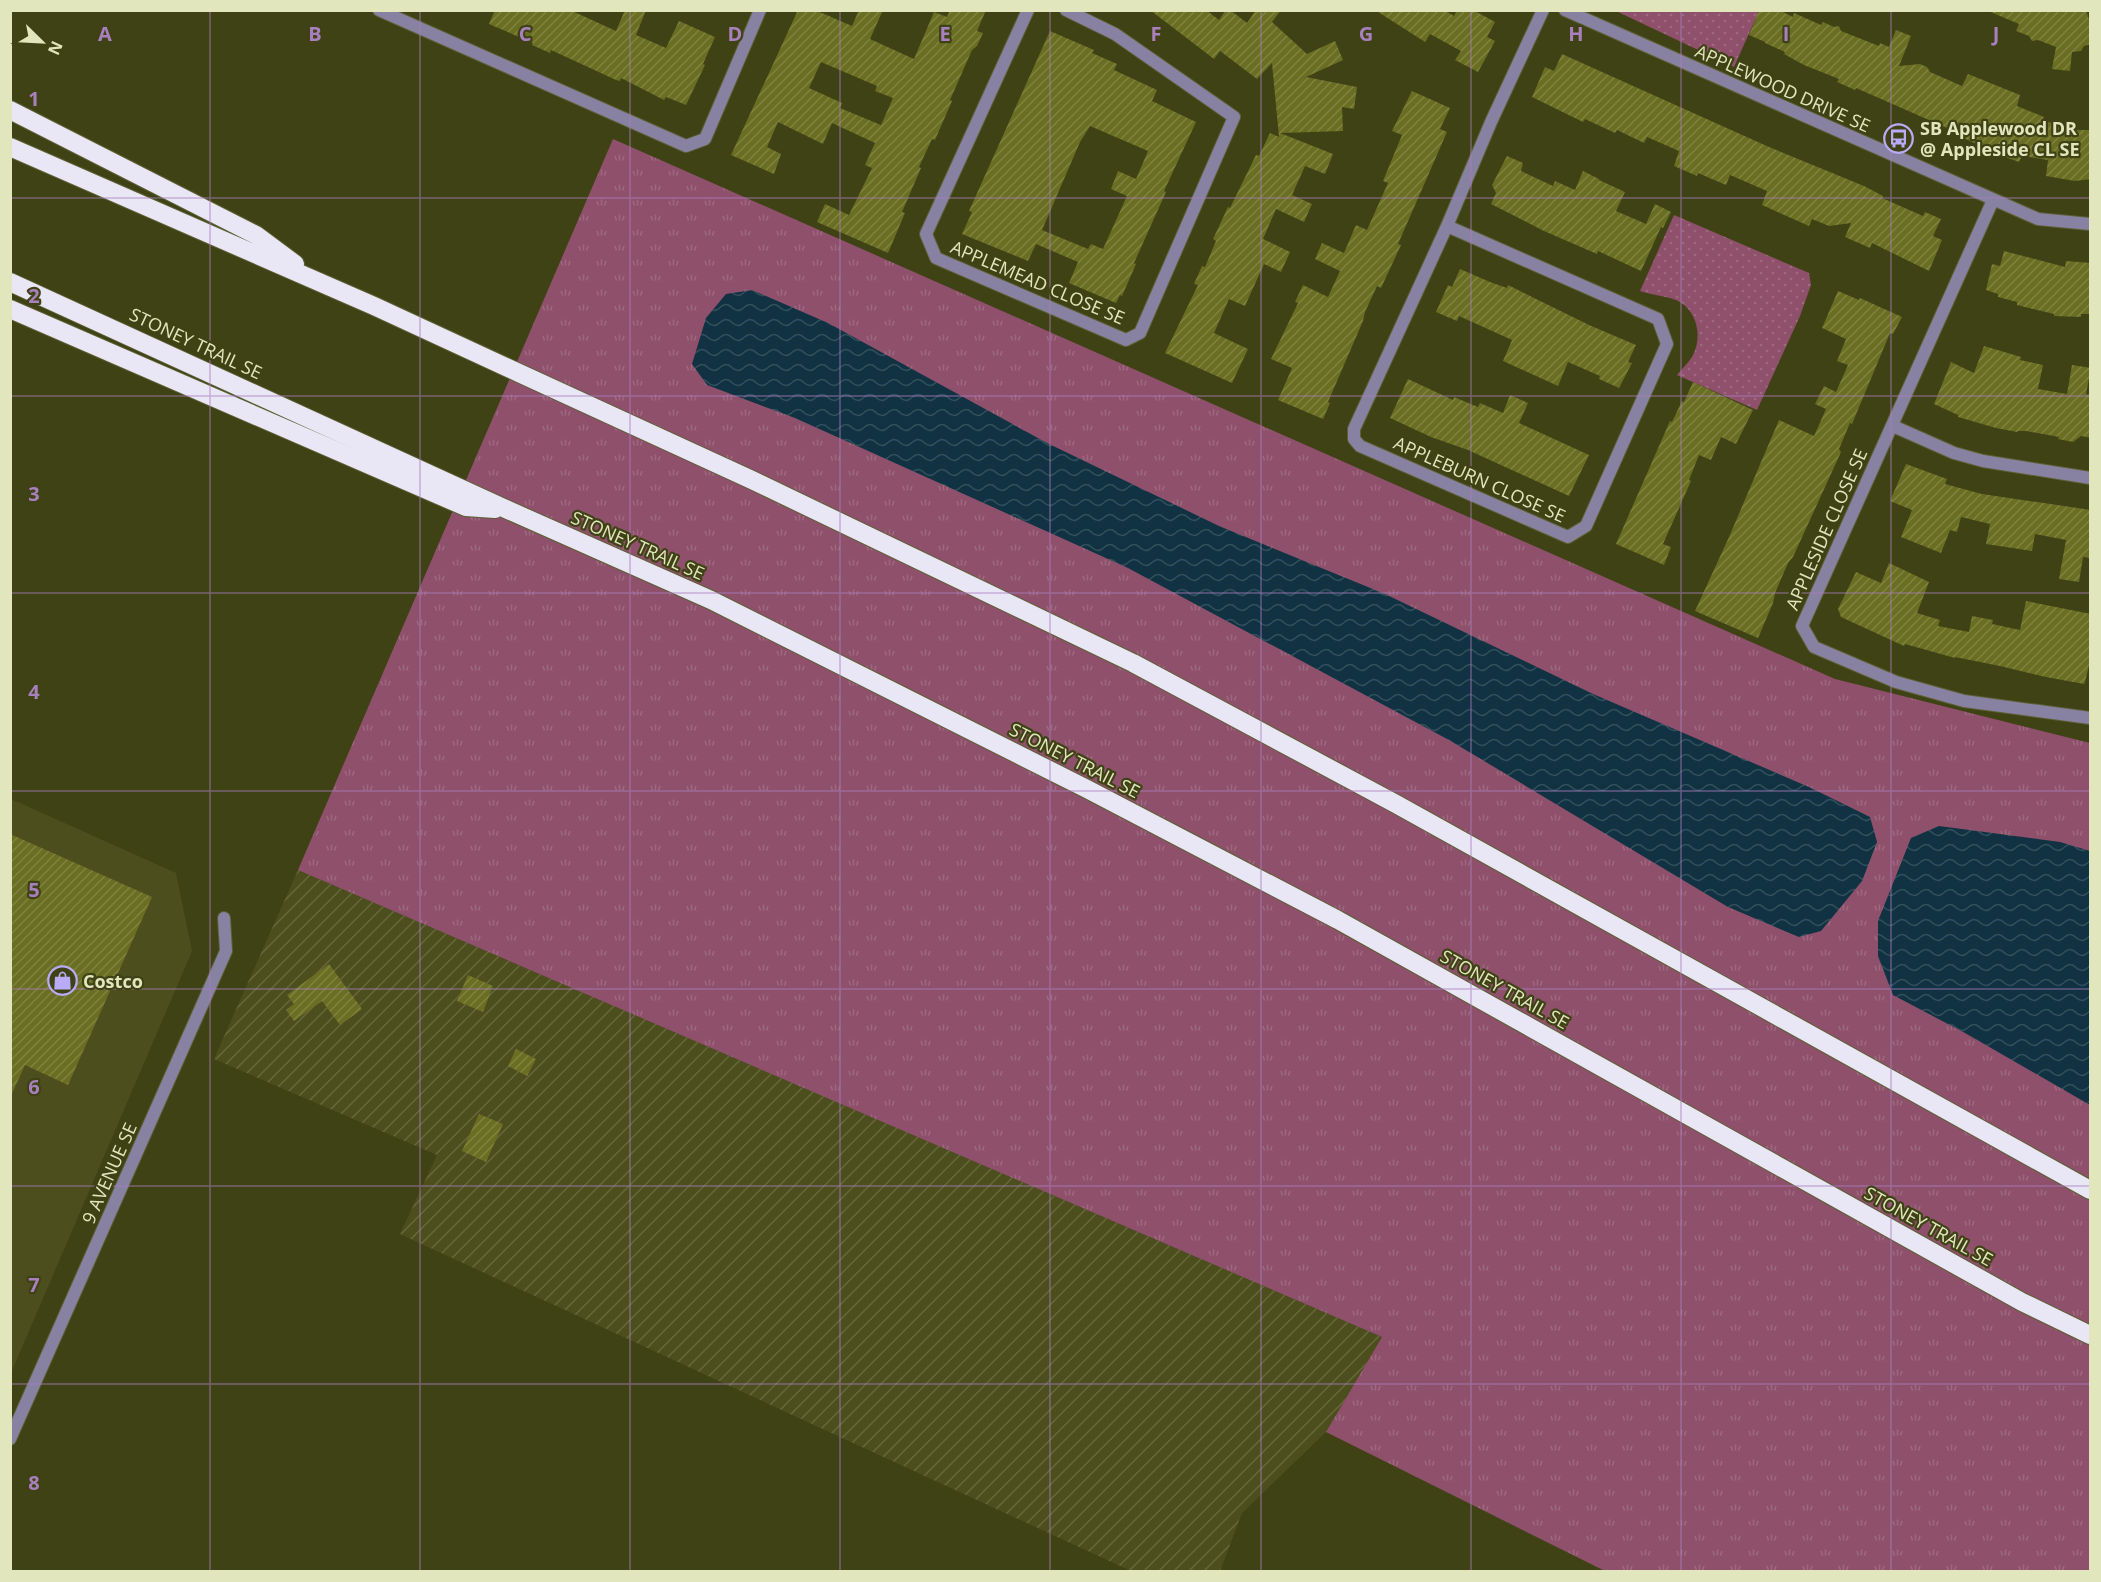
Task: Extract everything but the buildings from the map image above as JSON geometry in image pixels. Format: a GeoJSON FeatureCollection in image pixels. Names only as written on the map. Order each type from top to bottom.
{"type":"FeatureCollection","features":[{"type":"Feature","properties":{"kind":"highway"},"geometry":{"type":"LineString","coordinates":[[10,110],[256,235],[321,283]]}},
{"type":"Feature","properties":{"kind":"highway"},"geometry":{"type":"LineString","coordinates":[[10,147],[321,283],[752,480],[1133,663],[1396,804],[2091,1190]]}},
{"type":"Feature","properties":{"kind":"highway","name":"STONEY TRAIL SE"},"geometry":{"type":"LineString","coordinates":[[10,282],[508,510],[711,600],[1119,805],[1338,920],[2022,1302],[2091,1335]]}},
{"type":"Feature","properties":{"kind":"highway"},"geometry":{"type":"LineString","coordinates":[[10,309],[466,507],[508,510]]}},
{"type":"Feature","properties":{"kind":"street"},"geometry":{"type":"LineString","coordinates":[[379,10],[686,146],[705,139],[760,10]]}},
{"type":"Feature","properties":{"kind":"street","name":"APPLEMEAD CLOSE SE"},"geometry":{"type":"LineString","coordinates":[[1028,10],[926,234],[936,258],[1125,340],[1140,333],[1234,117],[1115,34],[1066,10]]}},
{"type":"Feature","properties":{"kind":"street","name":"APPLEBURN CLOSE SE"},"geometry":{"type":"LineString","coordinates":[[1447,226],[1658,319],[1667,344],[1586,526],[1568,537],[1360,446],[1354,439],[1354,429],[1542,10]]}},
{"type":"Feature","properties":{"kind":"street","name":"APPLEWOOD DRIVE SE"},"geometry":{"type":"LineString","coordinates":[[1565,10],[2038,219],[2091,224]]}},
{"type":"Feature","properties":{"kind":"street","name":"APPLESIDE CLOSE SE"},"geometry":{"type":"LineString","coordinates":[[1993,200],[1802,626],[1814,647],[1896,682],[1964,701],[2091,718]]}},
{"type":"Feature","properties":{"kind":"street"},"geometry":{"type":"LineString","coordinates":[[1893,426],[1954,453],[1983,461],[2091,478]]}},
{"type":"Feature","properties":{"kind":"street","name":"9 AVENUE SE"},"geometry":{"type":"LineString","coordinates":[[10,1439],[226,951],[224,918]]}},
{"type":"Feature","properties":{"kind":"shaded area"},"geometry":{"type":"Polygon","coordinates":[[[11,799],[176,873],[192,951],[11,1373],[11,799]]]}},
{"type":"Feature","properties":{"kind":"shaded area"},"geometry":{"type":"Polygon","coordinates":[[[298,870],[1382,1337],[1326,1432],[1242,1513],[1220,1571],[1131,1571],[400,1234],[437,1155],[214,1059],[298,870]]]}},
{"type":"Feature","properties":{"kind":"green space"},"geometry":{"type":"Polygon","coordinates":[[[1616,11],[1759,11],[1734,67],[1616,11]]]}},
{"type":"Feature","properties":{"kind":"green space"},"geometry":{"type":"Polygon","coordinates":[[[613,139],[1835,679],[2090,743],[2090,1571],[1605,1571],[1326,1432],[1382,1337],[298,870],[613,139]]]}},
{"type":"Feature","properties":{"kind":"green space"},"geometry":{"type":"Polygon","coordinates":[[[1674,215],[1809,273],[1811,285],[1800,316],[1757,410],[1677,375],[1695,350],[1698,333],[1694,317],[1676,300],[1640,291],[1674,215]]]}},
{"type":"Feature","properties":{"kind":"water"},"geometry":{"type":"Polygon","coordinates":[[[752,290],[828,323],[1047,443],[1219,526],[1385,594],[1593,694],[1809,787],[1870,817],[1877,842],[1862,881],[1821,931],[1799,937],[1728,907],[1449,740],[1128,568],[795,418],[707,385],[692,364],[706,318],[726,294],[752,290]]]}},
{"type":"Feature","properties":{"kind":"water"},"geometry":{"type":"Polygon","coordinates":[[[1939,826],[2060,842],[2090,851],[2090,1105],[1965,1033],[1893,995],[1878,956],[1878,921],[1911,838],[1939,826]]]}},
{"type":"Feature","properties":{"kind":"place","name":"SB Applewood DR @ Appleside CL SE"},"geometry":{"type":"Point","coordinates":[1899,138]}},
{"type":"Feature","properties":{"kind":"place","name":"Costco"},"geometry":{"type":"Point","coordinates":[62,981]}}]}
